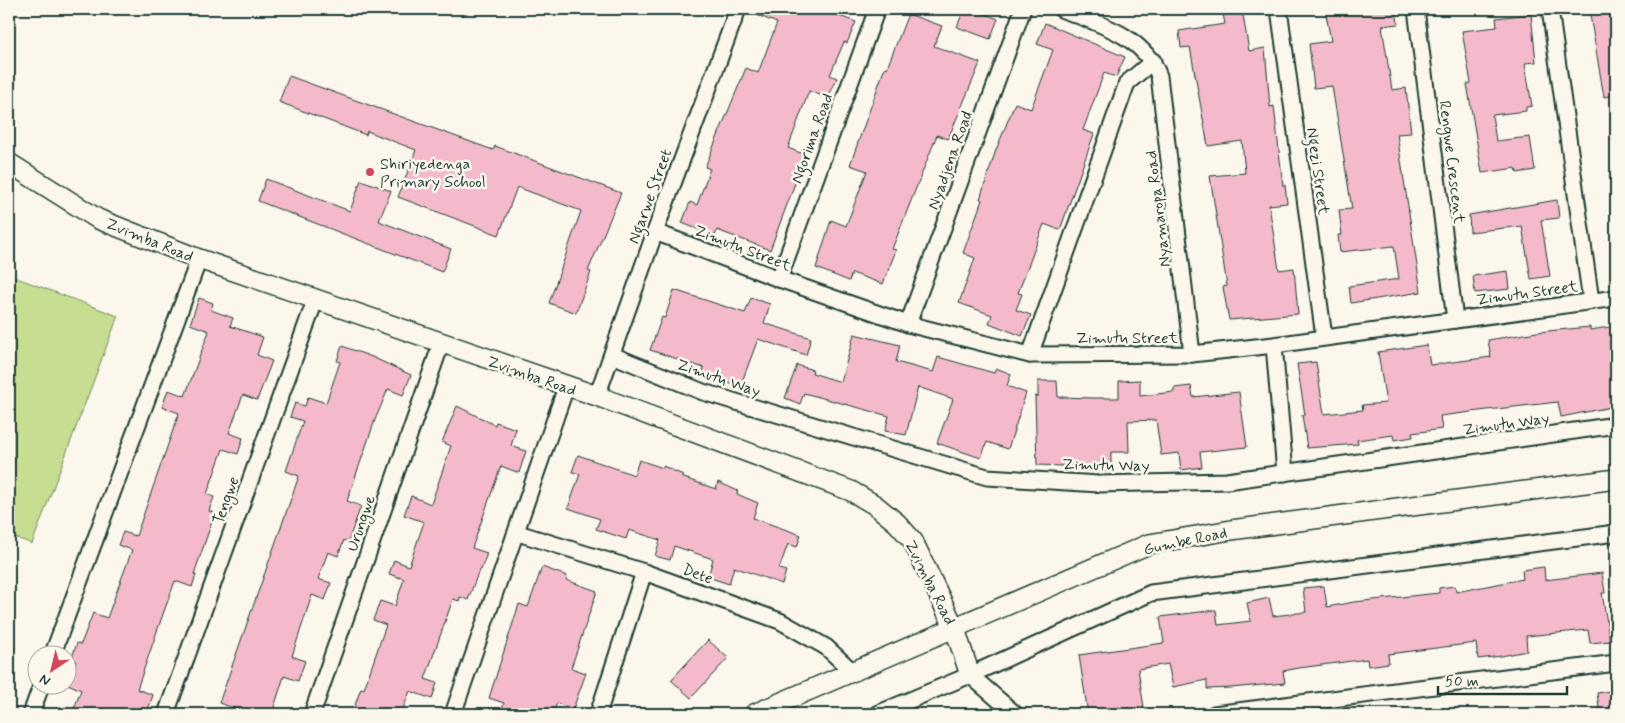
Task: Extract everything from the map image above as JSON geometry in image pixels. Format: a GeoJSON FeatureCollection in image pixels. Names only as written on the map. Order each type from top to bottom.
{"type":"FeatureCollection","features":[{"type":"Feature","properties":{"kind":"street","name":"Ngarwe Street"},"geometry":{"type":"LineString","coordinates":[[597,396],[654,232],[738,9]]}},
{"type":"Feature","properties":{"kind":"street","name":"Ngorima Road"},"geometry":{"type":"LineString","coordinates":[[779,279],[877,9]]}},
{"type":"Feature","properties":{"kind":"street","name":"Nyadjena Road"},"geometry":{"type":"LineString","coordinates":[[908,324],[1023,9]]}},
{"type":"Feature","properties":{"kind":"street"},"geometry":{"type":"LineString","coordinates":[[1030,355],[1127,83],[1153,61],[1140,45],[1110,28],[1061,9]]}},
{"type":"Feature","properties":{"kind":"street","name":"Ngezi Street"},"geometry":{"type":"LineString","coordinates":[[1279,9],[1324,337]]}},
{"type":"Feature","properties":{"kind":"street","name":"Rengwe Crescent"},"geometry":{"type":"LineString","coordinates":[[1416,9],[1455,320]]}},
{"type":"Feature","properties":{"kind":"street"},"geometry":{"type":"LineString","coordinates":[[1550,9],[1592,301]]}},
{"type":"Feature","properties":{"kind":"street","name":"Nyamaropa Road"},"geometry":{"type":"LineString","coordinates":[[1153,61],[1159,76],[1192,354]]}},
{"type":"Feature","properties":{"kind":"street","name":"Zvimba Road"},"geometry":{"type":"LineString","coordinates":[[9,163],[98,219],[199,259],[316,298],[441,344],[597,396],[851,491],[875,505],[897,523],[913,541],[955,629],[970,675]]}},
{"type":"Feature","properties":{"kind":"street","name":"Zimutu Street"},"geometry":{"type":"LineString","coordinates":[[654,232],[779,279],[908,324],[1030,355],[1192,354],[1274,345],[1616,298]]}},
{"type":"Feature","properties":{"kind":"street"},"geometry":{"type":"LineString","coordinates":[[56,646],[199,259]]}},
{"type":"Feature","properties":{"kind":"street","name":"Tengwe"},"geometry":{"type":"LineString","coordinates":[[166,714],[316,298]]}},
{"type":"Feature","properties":{"kind":"street","name":"Urungwe"},"geometry":{"type":"LineString","coordinates":[[312,714],[441,344]]}},
{"type":"Feature","properties":{"kind":"street"},"geometry":{"type":"LineString","coordinates":[[1274,345],[1285,473]]}},
{"type":"Feature","properties":{"kind":"street","name":"Zimutu Way"},"geometry":{"type":"LineString","coordinates":[[612,355],[703,392],[987,477],[1099,484],[1227,481],[1616,424]]}},
{"type":"Feature","properties":{"kind":"street"},"geometry":{"type":"LineString","coordinates":[[453,714],[518,533],[566,386]]}},
{"type":"Feature","properties":{"kind":"street","name":"Gumbe Road"},"geometry":{"type":"LineString","coordinates":[[754,714],[1149,544],[1231,530],[1616,479]]}},
{"type":"Feature","properties":{"kind":"street","name":"Dete"},"geometry":{"type":"LineString","coordinates":[[518,533],[644,572],[780,621],[826,647],[853,672]]}},
{"type":"Feature","properties":{"kind":"street"},"geometry":{"type":"LineString","coordinates":[[877,714],[970,675],[1151,593],[1616,533]]}},
{"type":"Feature","properties":{"kind":"street"},"geometry":{"type":"LineString","coordinates":[[598,714],[644,572]]}},
{"type":"Feature","properties":{"kind":"street"},"geometry":{"type":"LineString","coordinates":[[1214,714],[1616,663]]}},
{"type":"Feature","properties":{"kind":"street"},"geometry":{"type":"LineString","coordinates":[[970,675],[1015,714]]}},
{"type":"Feature","properties":{"kind":"street"},"geometry":{"type":"LineString","coordinates":[[31,714],[37,696]]}},
{"type":"Feature","properties":{"kind":"green space"},"geometry":{"type":"Polygon","coordinates":[[[9,275],[118,316],[32,544],[9,535],[9,275]]]}},
{"type":"Feature","properties":{"kind":"building"},"geometry":{"type":"Polygon","coordinates":[[[747,9],[819,9],[856,22],[847,43],[844,42],[830,75],[837,78],[828,98],[809,91],[788,148],[803,154],[794,177],[797,178],[770,250],[717,230],[715,236],[682,223],[690,202],[697,205],[710,169],[705,167],[746,68],[758,73],[777,23],[747,11],[747,9]]]}},
{"type":"Feature","properties":{"kind":"building"},"geometry":{"type":"Polygon","coordinates":[[[964,9],[973,9],[998,19],[990,39],[957,27],[964,9]]]}},
{"type":"Feature","properties":{"kind":"building"},"geometry":{"type":"Polygon","coordinates":[[[1222,9],[1242,9],[1249,51],[1265,48],[1270,107],[1274,106],[1283,186],[1285,185],[1287,203],[1269,205],[1279,270],[1294,268],[1298,314],[1229,320],[1223,287],[1227,286],[1210,176],[1245,173],[1242,141],[1208,146],[1190,47],[1181,48],[1179,31],[1225,24],[1222,9]]]}},
{"type":"Feature","properties":{"kind":"building"},"geometry":{"type":"Polygon","coordinates":[[[1325,9],[1345,9],[1345,13],[1396,9],[1398,24],[1382,26],[1392,90],[1406,88],[1411,133],[1397,134],[1421,292],[1351,303],[1349,286],[1399,279],[1394,246],[1340,252],[1338,235],[1342,235],[1339,210],[1352,209],[1332,86],[1314,88],[1309,44],[1331,41],[1325,9]]]}},
{"type":"Feature","properties":{"kind":"building"},"geometry":{"type":"Polygon","coordinates":[[[1589,9],[1609,9],[1616,57],[1616,95],[1604,97],[1589,9]]]}},
{"type":"Feature","properties":{"kind":"building"},"geometry":{"type":"Polygon","coordinates":[[[908,14],[942,26],[934,46],[980,63],[948,139],[937,135],[892,249],[896,250],[883,284],[852,273],[849,281],[816,268],[831,220],[846,226],[867,171],[850,165],[885,67],[887,68],[908,14]]]}},
{"type":"Feature","properties":{"kind":"building"},"geometry":{"type":"Polygon","coordinates":[[[1531,14],[1536,62],[1525,63],[1532,106],[1526,107],[1526,111],[1492,115],[1496,141],[1530,137],[1535,170],[1517,173],[1516,168],[1482,173],[1467,84],[1471,83],[1462,31],[1497,27],[1496,18],[1531,14]]]}},
{"type":"Feature","properties":{"kind":"building"},"geometry":{"type":"Polygon","coordinates":[[[1045,23],[1125,57],[1116,77],[1104,73],[1083,130],[1094,134],[1060,230],[1044,224],[1018,293],[1022,294],[1016,310],[1031,315],[1022,336],[989,323],[992,315],[959,303],[975,258],[963,253],[982,200],[980,199],[996,150],[1015,103],[1031,109],[1053,50],[1037,44],[1045,23]]]}},
{"type":"Feature","properties":{"kind":"building"},"geometry":{"type":"Polygon","coordinates":[[[289,76],[493,150],[495,146],[621,193],[588,271],[591,272],[576,313],[549,303],[581,211],[517,187],[499,235],[398,197],[416,150],[367,131],[366,135],[279,102],[289,76]]]}},
{"type":"Feature","properties":{"kind":"building"},"geometry":{"type":"Polygon","coordinates":[[[266,179],[350,211],[361,180],[391,191],[379,221],[451,249],[442,272],[258,201],[266,179]]]}},
{"type":"Feature","properties":{"kind":"building"},"geometry":{"type":"Polygon","coordinates":[[[1557,200],[1559,218],[1541,220],[1550,276],[1531,279],[1522,226],[1470,232],[1469,215],[1557,200]]]}},
{"type":"Feature","properties":{"kind":"building"},"geometry":{"type":"Polygon","coordinates":[[[1508,271],[1510,289],[1475,293],[1473,276],[1508,271]]]}},
{"type":"Feature","properties":{"kind":"building"},"geometry":{"type":"Polygon","coordinates":[[[674,290],[745,313],[751,298],[770,304],[764,323],[811,338],[806,355],[758,339],[740,387],[702,374],[704,368],[650,350],[662,317],[665,318],[674,290]]]}},
{"type":"Feature","properties":{"kind":"building"},"geometry":{"type":"Polygon","coordinates":[[[199,298],[213,303],[211,310],[233,318],[230,326],[263,337],[257,355],[272,361],[257,400],[243,395],[229,433],[243,438],[238,454],[223,449],[207,494],[214,497],[209,511],[215,513],[194,574],[196,575],[192,587],[175,581],[162,617],[137,689],[153,695],[147,713],[132,708],[129,714],[72,714],[81,690],[78,689],[77,643],[81,644],[93,613],[107,618],[132,550],[118,545],[123,532],[136,536],[179,413],[162,407],[168,390],[185,396],[209,331],[190,324],[199,298]]]}},
{"type":"Feature","properties":{"kind":"building"},"geometry":{"type":"Polygon","coordinates":[[[1616,326],[1616,406],[1561,417],[1558,402],[1440,416],[1442,429],[1412,433],[1413,437],[1394,440],[1393,435],[1357,440],[1358,444],[1307,448],[1302,415],[1305,415],[1297,364],[1316,362],[1324,414],[1363,410],[1362,405],[1386,403],[1378,352],[1427,345],[1430,365],[1491,357],[1488,340],[1537,332],[1590,327],[1590,330],[1616,326]]]}},
{"type":"Feature","properties":{"kind":"building"},"geometry":{"type":"Polygon","coordinates":[[[854,334],[900,345],[896,362],[933,372],[938,357],[994,373],[996,368],[1011,374],[1007,386],[1026,393],[1008,449],[987,442],[981,458],[937,443],[953,399],[918,387],[906,435],[885,431],[889,416],[804,393],[800,404],[785,398],[797,365],[813,370],[812,373],[841,382],[854,334]]]}},
{"type":"Feature","properties":{"kind":"building"},"geometry":{"type":"Polygon","coordinates":[[[342,346],[411,375],[403,395],[388,389],[375,420],[347,501],[361,506],[348,542],[344,540],[338,556],[328,552],[318,579],[331,583],[325,600],[312,595],[292,656],[305,661],[298,681],[284,676],[272,714],[251,714],[219,703],[299,476],[286,471],[303,421],[290,417],[295,403],[305,406],[308,397],[326,403],[340,362],[337,361],[342,346]]]}},
{"type":"Feature","properties":{"kind":"building"},"geometry":{"type":"Polygon","coordinates":[[[1140,380],[1140,396],[1174,392],[1174,388],[1191,386],[1193,397],[1239,392],[1247,447],[1200,452],[1202,467],[1181,470],[1179,453],[1161,455],[1156,420],[1128,421],[1129,452],[1111,452],[1111,471],[1090,470],[1090,467],[1037,465],[1035,396],[1038,397],[1038,381],[1057,381],[1058,397],[1119,398],[1119,381],[1140,380]]]}},
{"type":"Feature","properties":{"kind":"building"},"geometry":{"type":"Polygon","coordinates":[[[457,406],[495,425],[496,422],[516,429],[511,446],[526,451],[519,473],[501,466],[472,548],[487,553],[481,570],[479,570],[468,600],[460,597],[459,601],[453,599],[425,679],[437,683],[432,699],[410,691],[401,714],[352,714],[361,688],[364,689],[386,625],[373,620],[380,601],[395,606],[404,579],[389,574],[394,560],[409,566],[424,522],[404,515],[411,496],[431,504],[451,446],[442,442],[457,406]]]}},
{"type":"Feature","properties":{"kind":"building"},"geometry":{"type":"Polygon","coordinates":[[[578,455],[634,475],[639,460],[663,468],[663,466],[683,475],[681,477],[716,489],[718,482],[738,491],[737,494],[758,503],[753,518],[801,535],[797,547],[788,544],[779,569],[786,571],[782,584],[734,567],[729,584],[708,577],[713,559],[674,546],[670,560],[655,556],[660,540],[629,530],[626,539],[596,529],[600,519],[568,508],[580,474],[572,472],[578,455]]]}},
{"type":"Feature","properties":{"kind":"building"},"geometry":{"type":"Polygon","coordinates":[[[542,567],[567,576],[566,580],[597,591],[571,668],[586,673],[573,709],[557,703],[553,714],[500,714],[504,703],[489,698],[519,604],[528,607],[542,567]]]}},
{"type":"Feature","properties":{"kind":"building"},"geometry":{"type":"Polygon","coordinates":[[[1544,567],[1545,580],[1602,573],[1605,593],[1602,593],[1610,641],[1590,643],[1588,630],[1526,636],[1527,651],[1501,656],[1478,659],[1476,643],[1388,654],[1389,663],[1368,666],[1367,659],[1299,668],[1283,671],[1285,683],[1230,688],[1207,689],[1207,680],[1173,687],[1168,664],[1138,669],[1145,714],[1088,714],[1079,655],[1164,643],[1160,617],[1216,610],[1218,625],[1251,621],[1247,603],[1269,598],[1273,616],[1306,612],[1303,588],[1324,586],[1327,607],[1354,602],[1439,593],[1439,588],[1455,586],[1456,592],[1523,579],[1522,570],[1544,567]]]}},
{"type":"Feature","properties":{"kind":"building"},"geometry":{"type":"Polygon","coordinates":[[[708,640],[728,658],[691,698],[671,680],[708,640]]]}},
{"type":"Feature","properties":{"kind":"building"},"geometry":{"type":"Polygon","coordinates":[[[1616,690],[1616,714],[1600,714],[1597,693],[1616,690]]]}},
{"type":"Feature","properties":{"kind":"place","name":"Shiriyedenga Primary School"},"geometry":{"type":"Point","coordinates":[370,172]}}]}
